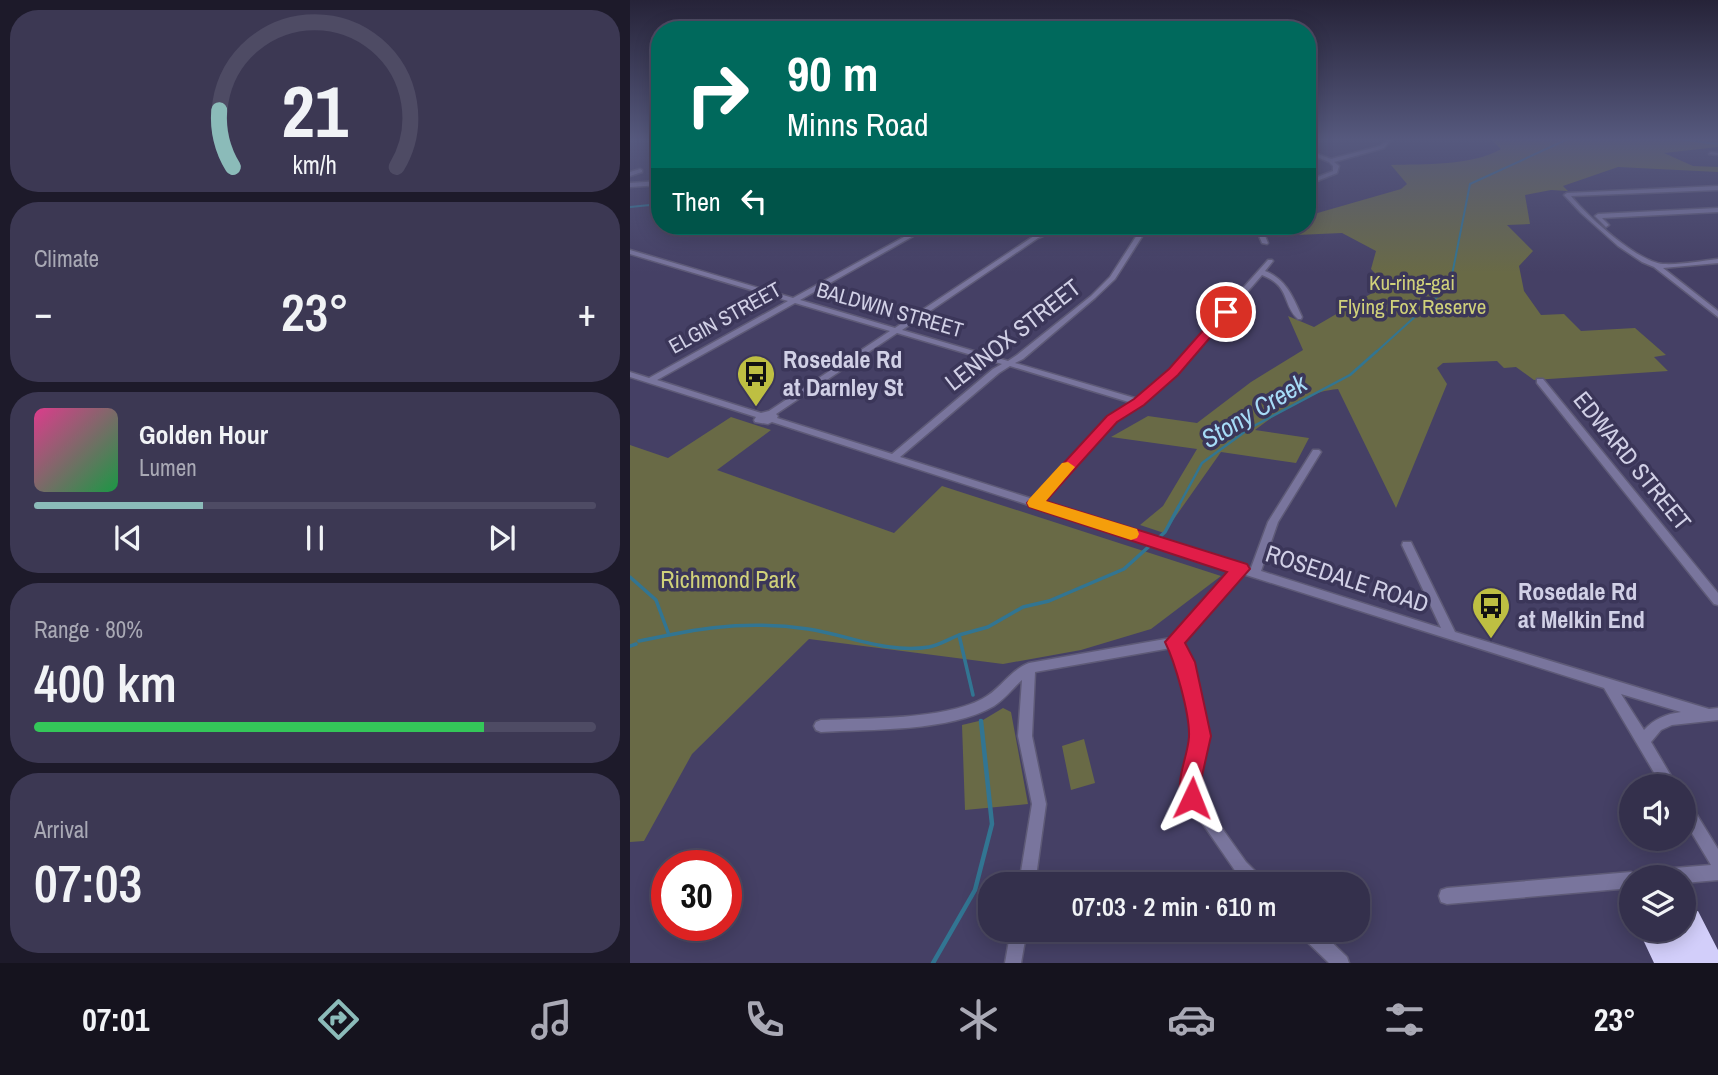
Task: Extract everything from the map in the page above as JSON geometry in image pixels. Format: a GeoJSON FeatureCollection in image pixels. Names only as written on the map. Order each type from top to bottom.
{"type":"FeatureCollection","features":[{"type":"Feature","properties":{"kind":"street"},"geometry":{"type":"LineString","coordinates":[[1718,188],[1572,193],[1568,197],[1587,216],[1643,261],[1655,266],[1718,261]]}},
{"type":"Feature","properties":{"kind":"street"},"geometry":{"type":"LineString","coordinates":[[1717,314],[1598,219],[1600,215],[1718,210]]}},
{"type":"Feature","properties":{"kind":"street","name":"ELGIN STREET"},"geometry":{"type":"LineString","coordinates":[[649,380],[912,235]]}},
{"type":"Feature","properties":{"kind":"street"},"geometry":{"type":"LineString","coordinates":[[772,416],[896,330],[1041,235]]}},
{"type":"Feature","properties":{"kind":"street","name":"LENNOX STREET"},"geometry":{"type":"LineString","coordinates":[[893,458],[996,371],[1031,349],[1113,278],[1140,235]]}},
{"type":"Feature","properties":{"kind":"street"},"geometry":{"type":"LineString","coordinates":[[1262,235],[1265,243]]}},
{"type":"Feature","properties":{"kind":"street","name":"BALDWIN STREET"},"geometry":{"type":"LineString","coordinates":[[630,252],[1139,402]]}},
{"type":"Feature","properties":{"kind":"street"},"geometry":{"type":"LineString","coordinates":[[1035,503],[1112,419],[1139,402],[1174,372],[1270,261]]}},
{"type":"Feature","properties":{"kind":"street"},"geometry":{"type":"LineString","coordinates":[[1261,272],[1273,275],[1285,285],[1298,317]]}},
{"type":"Feature","properties":{"kind":"street"},"geometry":{"type":"LineString","coordinates":[[630,374],[649,380]]}},
{"type":"Feature","properties":{"kind":"street","name":"ROSEDALE ROAD"},"geometry":{"type":"LineString","coordinates":[[649,380],[761,415],[758,419],[761,422],[772,416],[893,458],[1451,636],[1714,715]]}},
{"type":"Feature","properties":{"kind":"street","name":"EDWARD STREET"},"geometry":{"type":"LineString","coordinates":[[1540,381],[1718,601]]}},
{"type":"Feature","properties":{"kind":"street"},"geometry":{"type":"LineString","coordinates":[[1255,573],[1273,522],[1316,452]]}},
{"type":"Feature","properties":{"kind":"street"},"geometry":{"type":"LineString","coordinates":[[1407,545],[1451,636]]}},
{"type":"Feature","properties":{"kind":"street"},"geometry":{"type":"LineString","coordinates":[[821,726],[961,715],[990,701],[1015,676],[1029,668],[1174,642],[1241,569]]}},
{"type":"Feature","properties":{"kind":"street"},"geometry":{"type":"LineString","coordinates":[[1174,642],[1185,662],[1200,736],[1190,776],[1192,798],[1246,872]]}},
{"type":"Feature","properties":{"kind":"street"},"geometry":{"type":"LineString","coordinates":[[1029,668],[1026,736],[1039,804],[1029,872]]}},
{"type":"Feature","properties":{"kind":"street"},"geometry":{"type":"LineString","coordinates":[[1609,685],[1663,774]]}},
{"type":"Feature","properties":{"kind":"street","name":"ROSEDALE ROAD"},"geometry":{"type":"LineString","coordinates":[[1643,741],[1663,722],[1714,715]]}},
{"type":"Feature","properties":{"kind":"street"},"geometry":{"type":"LineString","coordinates":[[1696,827],[1718,863]]}},
{"type":"Feature","properties":{"kind":"street"},"geometry":{"type":"LineString","coordinates":[[1696,874],[1718,872]]}},
{"type":"Feature","properties":{"kind":"street"},"geometry":{"type":"LineString","coordinates":[[1447,896],[1619,881]]}},
{"type":"Feature","properties":{"kind":"street"},"geometry":{"type":"LineString","coordinates":[[1013,963],[1017,942]]}},
{"type":"Feature","properties":{"kind":"street"},"geometry":{"type":"LineString","coordinates":[[1319,942],[1341,963]]}},
{"type":"Feature","properties":{"kind":"green space","name":"Ku-ring-gai Flying Fox Reserve"},"geometry":{"type":"Polygon","coordinates":[[[1407,184],[1569,184],[1563,186],[1568,191],[1551,190],[1525,195],[1530,224],[1507,225],[1533,251],[1519,266],[1524,291],[1541,315],[1564,314],[1581,331],[1635,328],[1666,355],[1654,357],[1668,371],[1534,380],[1516,367],[1504,368],[1497,361],[1443,363],[1437,368],[1447,384],[1396,508],[1338,389],[1316,394],[1284,410],[1255,430],[1309,438],[1296,463],[1221,452],[1164,533],[1140,525],[1163,506],[1197,449],[1111,437],[1148,416],[1197,423],[1251,382],[1303,350],[1288,316],[1314,327],[1386,285],[1371,269],[1376,251],[1342,233],[1316,234],[1316,213],[1401,189],[1407,184]]]}},
{"type":"Feature","properties":{"kind":"green space","name":"Richmond Park"},"geometry":{"type":"Polygon","coordinates":[[[731,417],[771,430],[717,470],[894,533],[942,486],[1221,576],[1151,629],[1081,650],[1003,664],[809,639],[692,754],[644,841],[630,842],[630,445],[668,458],[731,417]]]}},
{"type":"Feature","properties":{"kind":"green space"},"geometry":{"type":"Polygon","coordinates":[[[1003,708],[1011,712],[1028,804],[965,810],[962,725],[983,720],[1003,708]]]}},
{"type":"Feature","properties":{"kind":"green space"},"geometry":{"type":"Polygon","coordinates":[[[1084,739],[1095,783],[1071,790],[1062,746],[1084,739]]]}},
{"type":"Feature","properties":{"kind":"building"},"geometry":{"type":"Polygon","coordinates":[[[1696,911],[1718,950],[1718,963],[1654,963],[1644,942],[1696,942],[1696,911]]]}},
{"type":"Feature","properties":{"kind":"waterway","name":"Stony Creek"},"geometry":{"type":"LineString","coordinates":[[1375,353],[1450,285],[1470,184]]}},
{"type":"Feature","properties":{"kind":"waterway"},"geometry":{"type":"LineString","coordinates":[[630,207],[651,205]]}},
{"type":"Feature","properties":{"kind":"waterway","name":"Stony Creek"},"geometry":{"type":"LineString","coordinates":[[1178,507],[1202,463],[1250,428],[1350,375],[1377,351]]}},
{"type":"Feature","properties":{"kind":"waterway","name":"Stony Creek"},"geometry":{"type":"LineString","coordinates":[[959,635],[988,627],[1023,607],[1049,601],[1124,569],[1165,532],[1179,506]]}},
{"type":"Feature","properties":{"kind":"waterway"},"geometry":{"type":"LineString","coordinates":[[630,577],[656,600],[669,635]]}},
{"type":"Feature","properties":{"kind":"waterway"},"geometry":{"type":"LineString","coordinates":[[669,635],[721,627],[773,626],[808,629],[898,648],[933,646],[959,635]]}},
{"type":"Feature","properties":{"kind":"waterway"},"geometry":{"type":"LineString","coordinates":[[639,641],[669,635]]}},
{"type":"Feature","properties":{"kind":"waterway","name":"Stony Creek"},"geometry":{"type":"LineString","coordinates":[[959,635],[973,695]]}},
{"type":"Feature","properties":{"kind":"waterway"},"geometry":{"type":"LineString","coordinates":[[630,646],[636,644]]}},
{"type":"Feature","properties":{"kind":"waterway","name":"Stony Creek"},"geometry":{"type":"LineString","coordinates":[[933,963],[975,890],[992,824],[981,721]]}},
{"type":"Feature","properties":{"kind":"slow traffic"},"geometry":{"type":"LineString","coordinates":[[1068,467],[1035,503],[1131,534]]}},
{"type":"Feature","properties":{"kind":"place","name":"Rosedale Rd at Darnley St"},"geometry":{"type":"Point","coordinates":[756,408]}},
{"type":"Feature","properties":{"kind":"place","name":"Rosedale Rd at Melkin End"},"geometry":{"type":"Point","coordinates":[1491,640]}},
{"type":"Feature","properties":{"kind":"route"},"geometry":{"type":"LineString","coordinates":[[1192,798],[1190,776],[1200,736],[1185,662],[1174,642],[1241,569],[1035,503],[1112,419],[1139,402],[1174,372],[1226,312]]}}]}
